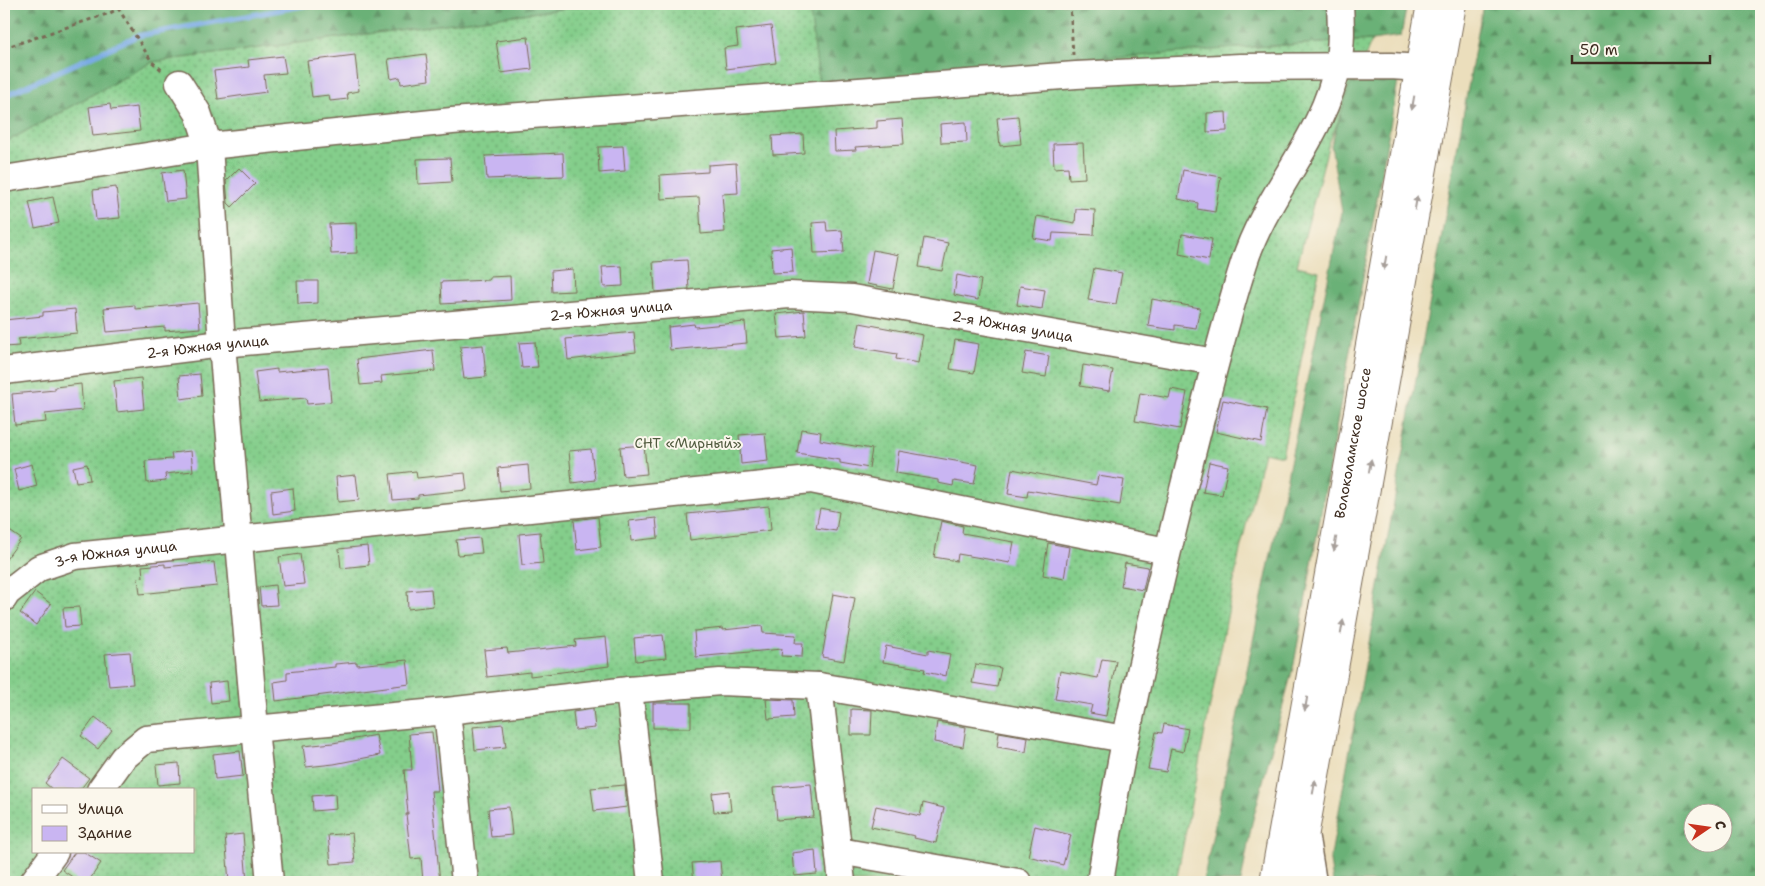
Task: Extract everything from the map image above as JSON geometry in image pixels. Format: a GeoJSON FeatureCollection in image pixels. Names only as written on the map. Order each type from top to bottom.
{"type":"FeatureCollection","features":[{"type":"Feature","properties":{"kind":"main road","name":"Волоколамское шоссе"},"geometry":{"type":"LineString","coordinates":[[1296,882],[1430,70],[1431,4]]}},
{"type":"Feature","properties":{"kind":"main road","name":"Волоколамское шоссе"},"geometry":{"type":"LineString","coordinates":[[1274,882],[1430,70],[1452,4]]}},
{"type":"Feature","properties":{"kind":"street"},"geometry":{"type":"LineString","coordinates":[[1100,882],[1126,739],[1167,551],[1216,362],[1248,252],[1265,213],[1310,137],[1328,98],[1338,66],[1341,42],[1340,4]]}},
{"type":"Feature","properties":{"kind":"street"},"geometry":{"type":"LineString","coordinates":[[4,178],[209,146],[452,121],[1076,75],[1240,67],[1338,66],[1430,70]]}},
{"type":"Feature","properties":{"kind":"street"},"geometry":{"type":"LineString","coordinates":[[179,83],[198,113],[209,146],[222,344],[254,728],[270,882]]}},
{"type":"Feature","properties":{"kind":"street","name":"2-я Южная улица"},"geometry":{"type":"LineString","coordinates":[[4,371],[222,344],[789,295],[852,298],[1216,362]]}},
{"type":"Feature","properties":{"kind":"street","name":"3-я Южная улица"},"geometry":{"type":"LineString","coordinates":[[4,598],[7,593],[39,568],[75,556],[811,480],[1167,551]]}},
{"type":"Feature","properties":{"kind":"street"},"geometry":{"type":"LineString","coordinates":[[101,788],[123,758],[146,739],[447,711],[629,690],[720,682],[819,686],[1126,739]]}},
{"type":"Feature","properties":{"kind":"street"},"geometry":{"type":"LineString","coordinates":[[819,686],[842,882]]}},
{"type":"Feature","properties":{"kind":"street"},"geometry":{"type":"LineString","coordinates":[[629,690],[650,882]]}},
{"type":"Feature","properties":{"kind":"street"},"geometry":{"type":"LineString","coordinates":[[447,711],[465,882]]}},
{"type":"Feature","properties":{"kind":"street"},"geometry":{"type":"LineString","coordinates":[[1305,834],[1313,882]]}},
{"type":"Feature","properties":{"kind":"street"},"geometry":{"type":"LineString","coordinates":[[838,851],[1018,882]]}},
{"type":"Feature","properties":{"kind":"street"},"geometry":{"type":"LineString","coordinates":[[33,882],[54,854]]}},
{"type":"Feature","properties":{"kind":"path"},"geometry":{"type":"LineString","coordinates":[[4,48],[110,13],[126,4]]}},
{"type":"Feature","properties":{"kind":"path"},"geometry":{"type":"LineString","coordinates":[[1070,4],[1073,62],[1076,75]]}},
{"type":"Feature","properties":{"kind":"path"},"geometry":{"type":"LineString","coordinates":[[118,8],[148,54]]}},
{"type":"Feature","properties":{"kind":"green space"},"geometry":{"type":"Polygon","coordinates":[[[4,4],[591,5],[152,62],[4,143],[4,4]]]}},
{"type":"Feature","properties":{"kind":"green space","name":"СНТ «Мирный»"},"geometry":{"type":"Polygon","coordinates":[[[599,4],[1232,4],[1237,48],[1372,40],[1329,143],[1297,266],[1319,271],[1282,456],[1264,452],[1240,550],[1176,882],[4,882],[4,143],[152,62],[599,4]]]}},
{"type":"Feature","properties":{"kind":"green space"},"geometry":{"type":"Polygon","coordinates":[[[809,4],[1407,4],[1401,36],[1372,40],[1237,48],[819,82],[809,4]]]}},
{"type":"Feature","properties":{"kind":"green space"},"geometry":{"type":"Polygon","coordinates":[[[1483,4],[1761,4],[1761,882],[1333,882],[1330,861],[1483,4]]]}},
{"type":"Feature","properties":{"kind":"green space"},"geometry":{"type":"Polygon","coordinates":[[[1398,81],[1294,664],[1252,823],[1241,882],[1203,882],[1342,212],[1331,145],[1350,84],[1398,81]]]}},
{"type":"Feature","properties":{"kind":"building"},"geometry":{"type":"Polygon","coordinates":[[[771,26],[776,63],[726,69],[724,48],[738,46],[736,30],[771,26]]]}},
{"type":"Feature","properties":{"kind":"building"},"geometry":{"type":"Polygon","coordinates":[[[528,37],[532,69],[501,73],[496,41],[528,37]]]}},
{"type":"Feature","properties":{"kind":"building"},"geometry":{"type":"Polygon","coordinates":[[[426,54],[429,80],[401,84],[400,77],[391,79],[388,59],[426,54]]]}},
{"type":"Feature","properties":{"kind":"building"},"geometry":{"type":"Polygon","coordinates":[[[355,55],[359,91],[347,93],[348,99],[330,101],[329,95],[312,97],[307,61],[355,55]]]}},
{"type":"Feature","properties":{"kind":"building"},"geometry":{"type":"Polygon","coordinates":[[[283,56],[286,73],[264,75],[266,92],[218,99],[214,71],[249,67],[248,60],[283,56]]]}},
{"type":"Feature","properties":{"kind":"building"},"geometry":{"type":"Polygon","coordinates":[[[110,104],[111,110],[137,107],[140,131],[93,136],[89,107],[110,104]]]}},
{"type":"Feature","properties":{"kind":"building"},"geometry":{"type":"Polygon","coordinates":[[[1226,112],[1227,131],[1207,132],[1207,113],[1226,112]]]}},
{"type":"Feature","properties":{"kind":"building"},"geometry":{"type":"Polygon","coordinates":[[[1018,116],[1021,144],[1000,146],[997,118],[1018,116]]]}},
{"type":"Feature","properties":{"kind":"building"},"geometry":{"type":"Polygon","coordinates":[[[902,119],[904,144],[855,147],[856,150],[835,151],[834,131],[877,128],[877,121],[902,119]]]}},
{"type":"Feature","properties":{"kind":"building"},"geometry":{"type":"Polygon","coordinates":[[[966,122],[967,142],[941,143],[940,124],[966,122]]]}},
{"type":"Feature","properties":{"kind":"building"},"geometry":{"type":"Polygon","coordinates":[[[803,134],[804,153],[773,155],[772,136],[803,134]]]}},
{"type":"Feature","properties":{"kind":"building"},"geometry":{"type":"Polygon","coordinates":[[[1083,143],[1085,178],[1069,179],[1068,167],[1054,168],[1053,144],[1083,143]]]}},
{"type":"Feature","properties":{"kind":"building"},"geometry":{"type":"Polygon","coordinates":[[[623,146],[625,171],[599,173],[598,147],[623,146]]]}},
{"type":"Feature","properties":{"kind":"building"},"geometry":{"type":"Polygon","coordinates":[[[563,153],[564,176],[487,179],[485,156],[563,153]]]}},
{"type":"Feature","properties":{"kind":"building"},"geometry":{"type":"Polygon","coordinates":[[[450,158],[452,182],[418,184],[417,159],[450,158]]]}},
{"type":"Feature","properties":{"kind":"building"},"geometry":{"type":"Polygon","coordinates":[[[736,163],[738,193],[722,194],[725,232],[701,234],[699,197],[661,199],[660,175],[708,172],[708,165],[736,163]]]}},
{"type":"Feature","properties":{"kind":"building"},"geometry":{"type":"Polygon","coordinates":[[[239,168],[255,184],[232,207],[228,203],[226,181],[239,168]]]}},
{"type":"Feature","properties":{"kind":"building"},"geometry":{"type":"Polygon","coordinates":[[[183,170],[186,199],[166,201],[162,173],[183,170]]]}},
{"type":"Feature","properties":{"kind":"building"},"geometry":{"type":"Polygon","coordinates":[[[1183,170],[1221,177],[1215,212],[1197,209],[1198,203],[1178,199],[1183,170]]]}},
{"type":"Feature","properties":{"kind":"building"},"geometry":{"type":"Polygon","coordinates":[[[116,187],[120,218],[96,220],[93,190],[116,187]]]}},
{"type":"Feature","properties":{"kind":"building"},"geometry":{"type":"Polygon","coordinates":[[[53,197],[59,223],[35,228],[29,202],[53,197]]]}},
{"type":"Feature","properties":{"kind":"building"},"geometry":{"type":"Polygon","coordinates":[[[1076,209],[1095,210],[1094,235],[1053,233],[1052,241],[1033,238],[1037,216],[1075,223],[1076,209]]]}},
{"type":"Feature","properties":{"kind":"building"},"geometry":{"type":"Polygon","coordinates":[[[826,222],[827,231],[842,230],[844,252],[814,253],[812,223],[826,222]]]}},
{"type":"Feature","properties":{"kind":"building"},"geometry":{"type":"Polygon","coordinates":[[[356,223],[357,253],[331,254],[329,224],[356,223]]]}},
{"type":"Feature","properties":{"kind":"building"},"geometry":{"type":"Polygon","coordinates":[[[1182,234],[1212,239],[1209,260],[1179,254],[1182,234]]]}},
{"type":"Feature","properties":{"kind":"building"},"geometry":{"type":"Polygon","coordinates":[[[924,238],[948,243],[942,271],[919,267],[924,238]]]}},
{"type":"Feature","properties":{"kind":"building"},"geometry":{"type":"Polygon","coordinates":[[[791,247],[793,272],[772,273],[771,249],[791,247]]]}},
{"type":"Feature","properties":{"kind":"building"},"geometry":{"type":"Polygon","coordinates":[[[873,250],[899,255],[893,289],[867,284],[873,250]]]}},
{"type":"Feature","properties":{"kind":"building"},"geometry":{"type":"Polygon","coordinates":[[[687,260],[689,289],[655,292],[653,262],[687,260]]]}},
{"type":"Feature","properties":{"kind":"building"},"geometry":{"type":"Polygon","coordinates":[[[622,266],[623,286],[604,287],[602,267],[622,266]]]}},
{"type":"Feature","properties":{"kind":"building"},"geometry":{"type":"Polygon","coordinates":[[[1094,268],[1122,273],[1116,304],[1088,300],[1094,268]]]}},
{"type":"Feature","properties":{"kind":"building"},"geometry":{"type":"Polygon","coordinates":[[[573,269],[574,291],[552,292],[551,271],[573,269]]]}},
{"type":"Feature","properties":{"kind":"building"},"geometry":{"type":"Polygon","coordinates":[[[957,275],[981,280],[978,300],[954,295],[957,275]]]}},
{"type":"Feature","properties":{"kind":"building"},"geometry":{"type":"Polygon","coordinates":[[[510,276],[511,300],[442,304],[441,282],[489,280],[489,277],[510,276]]]}},
{"type":"Feature","properties":{"kind":"building"},"geometry":{"type":"Polygon","coordinates":[[[297,281],[318,281],[318,303],[298,304],[297,281]]]}},
{"type":"Feature","properties":{"kind":"building"},"geometry":{"type":"Polygon","coordinates":[[[1020,286],[1045,290],[1042,309],[1017,305],[1020,286]]]}},
{"type":"Feature","properties":{"kind":"building"},"geometry":{"type":"Polygon","coordinates":[[[1152,299],[1200,308],[1196,328],[1175,325],[1175,330],[1148,326],[1152,299]]]}},
{"type":"Feature","properties":{"kind":"building"},"geometry":{"type":"Polygon","coordinates":[[[198,303],[200,328],[165,331],[165,327],[107,332],[104,308],[135,305],[135,309],[198,303]]]}},
{"type":"Feature","properties":{"kind":"building"},"geometry":{"type":"Polygon","coordinates":[[[75,309],[77,333],[18,339],[19,346],[4,347],[4,320],[43,316],[43,312],[75,309]]]}},
{"type":"Feature","properties":{"kind":"building"},"geometry":{"type":"Polygon","coordinates":[[[804,311],[806,336],[779,338],[776,314],[804,311]]]}},
{"type":"Feature","properties":{"kind":"building"},"geometry":{"type":"Polygon","coordinates":[[[745,322],[747,343],[670,350],[668,327],[694,324],[695,327],[745,322]]]}},
{"type":"Feature","properties":{"kind":"building"},"geometry":{"type":"Polygon","coordinates":[[[860,323],[923,335],[918,363],[896,359],[897,354],[855,347],[860,323]]]}},
{"type":"Feature","properties":{"kind":"building"},"geometry":{"type":"Polygon","coordinates":[[[634,332],[636,352],[568,360],[566,339],[634,332]]]}},
{"type":"Feature","properties":{"kind":"building"},"geometry":{"type":"Polygon","coordinates":[[[955,340],[979,344],[974,373],[950,369],[955,340]]]}},
{"type":"Feature","properties":{"kind":"building"},"geometry":{"type":"Polygon","coordinates":[[[535,342],[538,367],[522,368],[519,343],[535,342]]]}},
{"type":"Feature","properties":{"kind":"building"},"geometry":{"type":"Polygon","coordinates":[[[483,345],[486,377],[464,379],[460,347],[483,345]]]}},
{"type":"Feature","properties":{"kind":"building"},"geometry":{"type":"Polygon","coordinates":[[[433,350],[435,371],[381,376],[382,383],[360,385],[357,359],[433,350]]]}},
{"type":"Feature","properties":{"kind":"building"},"geometry":{"type":"Polygon","coordinates":[[[1026,352],[1049,356],[1046,377],[1022,373],[1026,352]]]}},
{"type":"Feature","properties":{"kind":"building"},"geometry":{"type":"Polygon","coordinates":[[[1083,365],[1113,370],[1109,391],[1080,386],[1083,365]]]}},
{"type":"Feature","properties":{"kind":"building"},"geometry":{"type":"Polygon","coordinates":[[[328,367],[331,402],[307,404],[306,398],[259,402],[255,372],[277,369],[277,372],[328,367]]]}},
{"type":"Feature","properties":{"kind":"building"},"geometry":{"type":"Polygon","coordinates":[[[200,374],[202,396],[181,399],[179,376],[200,374]]]}},
{"type":"Feature","properties":{"kind":"building"},"geometry":{"type":"Polygon","coordinates":[[[141,378],[144,409],[117,412],[114,381],[141,378]]]}},
{"type":"Feature","properties":{"kind":"building"},"geometry":{"type":"Polygon","coordinates":[[[81,384],[83,410],[45,414],[46,422],[15,425],[12,394],[55,390],[55,387],[81,384]]]}},
{"type":"Feature","properties":{"kind":"building"},"geometry":{"type":"Polygon","coordinates":[[[1171,389],[1187,392],[1180,429],[1135,421],[1140,393],[1169,398],[1171,389]]]}},
{"type":"Feature","properties":{"kind":"building"},"geometry":{"type":"Polygon","coordinates":[[[1223,400],[1267,409],[1261,442],[1216,432],[1223,400]]]}},
{"type":"Feature","properties":{"kind":"building"},"geometry":{"type":"Polygon","coordinates":[[[801,429],[821,432],[820,440],[872,449],[869,468],[840,463],[840,460],[797,453],[801,429]]]}},
{"type":"Feature","properties":{"kind":"building"},"geometry":{"type":"Polygon","coordinates":[[[765,433],[768,461],[741,464],[739,435],[765,433]]]}},
{"type":"Feature","properties":{"kind":"building"},"geometry":{"type":"Polygon","coordinates":[[[644,445],[647,474],[623,476],[620,447],[644,445]]]}},
{"type":"Feature","properties":{"kind":"building"},"geometry":{"type":"Polygon","coordinates":[[[591,449],[595,480],[572,483],[569,451],[591,449]]]}},
{"type":"Feature","properties":{"kind":"building"},"geometry":{"type":"Polygon","coordinates":[[[191,451],[193,471],[165,474],[166,481],[147,483],[145,461],[172,459],[171,453],[191,451]]]}},
{"type":"Feature","properties":{"kind":"building"},"geometry":{"type":"Polygon","coordinates":[[[899,451],[978,465],[974,484],[954,481],[953,486],[938,483],[938,480],[896,473],[899,451]]]}},
{"type":"Feature","properties":{"kind":"building"},"geometry":{"type":"Polygon","coordinates":[[[1209,462],[1228,466],[1222,495],[1203,492],[1209,462]]]}},
{"type":"Feature","properties":{"kind":"building"},"geometry":{"type":"Polygon","coordinates":[[[32,464],[37,486],[19,491],[14,469],[32,464]]]}},
{"type":"Feature","properties":{"kind":"building"},"geometry":{"type":"Polygon","coordinates":[[[87,464],[90,480],[76,482],[73,467],[87,464]]]}},
{"type":"Feature","properties":{"kind":"building"},"geometry":{"type":"Polygon","coordinates":[[[528,465],[530,488],[500,491],[498,468],[528,465]]]}},
{"type":"Feature","properties":{"kind":"building"},"geometry":{"type":"Polygon","coordinates":[[[1012,469],[1096,485],[1098,476],[1124,480],[1120,505],[1028,490],[1027,497],[1008,494],[1012,469]]]}},
{"type":"Feature","properties":{"kind":"building"},"geometry":{"type":"Polygon","coordinates":[[[416,471],[417,478],[465,473],[467,490],[418,495],[418,498],[393,500],[390,474],[416,471]]]}},
{"type":"Feature","properties":{"kind":"building"},"geometry":{"type":"Polygon","coordinates":[[[356,475],[359,500],[338,502],[336,477],[356,475]]]}},
{"type":"Feature","properties":{"kind":"building"},"geometry":{"type":"Polygon","coordinates":[[[293,488],[295,511],[273,514],[271,491],[293,488]]]}},
{"type":"Feature","properties":{"kind":"building"},"geometry":{"type":"Polygon","coordinates":[[[769,506],[771,530],[690,540],[687,514],[769,506]]]}},
{"type":"Feature","properties":{"kind":"building"},"geometry":{"type":"Polygon","coordinates":[[[820,508],[839,512],[836,531],[816,528],[820,508]]]}},
{"type":"Feature","properties":{"kind":"building"},"geometry":{"type":"Polygon","coordinates":[[[598,517],[601,547],[577,550],[574,520],[598,517]]]}},
{"type":"Feature","properties":{"kind":"building"},"geometry":{"type":"Polygon","coordinates":[[[656,518],[658,538],[631,541],[629,521],[656,518]]]}},
{"type":"Feature","properties":{"kind":"building"},"geometry":{"type":"Polygon","coordinates":[[[941,521],[963,526],[962,533],[1014,542],[1010,563],[958,554],[957,561],[934,557],[941,521]]]}},
{"type":"Feature","properties":{"kind":"building"},"geometry":{"type":"Polygon","coordinates":[[[4,527],[21,539],[4,562],[4,527]]]}},
{"type":"Feature","properties":{"kind":"building"},"geometry":{"type":"Polygon","coordinates":[[[540,532],[543,563],[522,565],[519,534],[540,532]]]}},
{"type":"Feature","properties":{"kind":"building"},"geometry":{"type":"Polygon","coordinates":[[[480,538],[482,553],[458,555],[456,540],[480,538]]]}},
{"type":"Feature","properties":{"kind":"building"},"geometry":{"type":"Polygon","coordinates":[[[1048,543],[1069,547],[1064,579],[1043,575],[1048,543]]]}},
{"type":"Feature","properties":{"kind":"building"},"geometry":{"type":"Polygon","coordinates":[[[367,546],[369,565],[341,568],[339,549],[367,546]]]}},
{"type":"Feature","properties":{"kind":"building"},"geometry":{"type":"Polygon","coordinates":[[[300,554],[304,584],[283,586],[279,557],[300,554]]]}},
{"type":"Feature","properties":{"kind":"building"},"geometry":{"type":"Polygon","coordinates":[[[214,562],[217,586],[140,594],[138,578],[143,577],[142,566],[165,564],[165,567],[214,562]]]}},
{"type":"Feature","properties":{"kind":"building"},"geometry":{"type":"Polygon","coordinates":[[[1125,563],[1148,567],[1143,590],[1121,586],[1125,563]]]}},
{"type":"Feature","properties":{"kind":"building"},"geometry":{"type":"Polygon","coordinates":[[[275,585],[277,605],[261,606],[259,587],[275,585]]]}},
{"type":"Feature","properties":{"kind":"building"},"geometry":{"type":"Polygon","coordinates":[[[431,589],[433,606],[408,609],[407,591],[431,589]]]}},
{"type":"Feature","properties":{"kind":"building"},"geometry":{"type":"Polygon","coordinates":[[[35,592],[51,604],[36,625],[20,613],[35,592]]]}},
{"type":"Feature","properties":{"kind":"building"},"geometry":{"type":"Polygon","coordinates":[[[833,594],[855,598],[844,661],[822,657],[833,594]]]}},
{"type":"Feature","properties":{"kind":"building"},"geometry":{"type":"Polygon","coordinates":[[[79,607],[81,626],[65,627],[63,608],[79,607]]]}},
{"type":"Feature","properties":{"kind":"building"},"geometry":{"type":"Polygon","coordinates":[[[762,626],[763,633],[796,635],[795,643],[803,643],[802,657],[781,656],[782,649],[696,657],[694,631],[762,626]]]}},
{"type":"Feature","properties":{"kind":"building"},"geometry":{"type":"Polygon","coordinates":[[[663,635],[666,658],[636,661],[634,638],[663,635]]]}},
{"type":"Feature","properties":{"kind":"building"},"geometry":{"type":"Polygon","coordinates":[[[606,637],[609,666],[530,676],[530,672],[487,677],[484,650],[507,648],[508,653],[576,646],[575,640],[606,637]]]}},
{"type":"Feature","properties":{"kind":"building"},"geometry":{"type":"Polygon","coordinates":[[[886,646],[928,654],[928,650],[950,654],[946,676],[924,672],[925,669],[883,662],[886,646]]]}},
{"type":"Feature","properties":{"kind":"building"},"geometry":{"type":"Polygon","coordinates":[[[130,652],[133,684],[109,686],[105,654],[130,652]]]}},
{"type":"Feature","properties":{"kind":"building"},"geometry":{"type":"Polygon","coordinates":[[[1102,659],[1116,661],[1106,716],[1090,713],[1092,705],[1055,699],[1060,671],[1098,678],[1102,659]]]}},
{"type":"Feature","properties":{"kind":"building"},"geometry":{"type":"Polygon","coordinates":[[[407,660],[410,684],[276,701],[274,682],[287,680],[287,672],[335,667],[335,664],[357,662],[357,665],[407,660]]]}},
{"type":"Feature","properties":{"kind":"building"},"geometry":{"type":"Polygon","coordinates":[[[976,664],[1001,668],[997,687],[972,683],[976,664]]]}},
{"type":"Feature","properties":{"kind":"building"},"geometry":{"type":"Polygon","coordinates":[[[227,681],[229,701],[211,703],[209,683],[227,681]]]}},
{"type":"Feature","properties":{"kind":"building"},"geometry":{"type":"Polygon","coordinates":[[[766,699],[793,700],[794,717],[768,719],[766,699]]]}},
{"type":"Feature","properties":{"kind":"building"},"geometry":{"type":"Polygon","coordinates":[[[653,703],[691,703],[691,728],[653,728],[653,703]]]}},
{"type":"Feature","properties":{"kind":"building"},"geometry":{"type":"Polygon","coordinates":[[[593,709],[595,728],[575,730],[573,712],[593,709]]]}},
{"type":"Feature","properties":{"kind":"building"},"geometry":{"type":"Polygon","coordinates":[[[851,709],[872,710],[871,735],[851,735],[851,709]]]}},
{"type":"Feature","properties":{"kind":"building"},"geometry":{"type":"Polygon","coordinates":[[[95,717],[112,730],[98,749],[81,736],[95,717]]]}},
{"type":"Feature","properties":{"kind":"building"},"geometry":{"type":"Polygon","coordinates":[[[937,722],[966,727],[963,747],[934,742],[937,722]]]}},
{"type":"Feature","properties":{"kind":"building"},"geometry":{"type":"Polygon","coordinates":[[[503,724],[506,747],[475,750],[473,727],[503,724]]]}},
{"type":"Feature","properties":{"kind":"building"},"geometry":{"type":"Polygon","coordinates":[[[1164,724],[1188,729],[1183,752],[1171,749],[1166,772],[1148,769],[1156,732],[1162,733],[1164,724]]]}},
{"type":"Feature","properties":{"kind":"building"},"geometry":{"type":"Polygon","coordinates":[[[432,732],[438,791],[431,791],[440,882],[423,882],[421,858],[411,859],[404,770],[412,770],[409,734],[432,732]]]}},
{"type":"Feature","properties":{"kind":"building"},"geometry":{"type":"Polygon","coordinates":[[[999,732],[1028,737],[1026,752],[997,747],[999,732]]]}},
{"type":"Feature","properties":{"kind":"building"},"geometry":{"type":"Polygon","coordinates":[[[376,735],[380,755],[334,764],[306,767],[303,746],[333,743],[376,735]]]}},
{"type":"Feature","properties":{"kind":"building"},"geometry":{"type":"Polygon","coordinates":[[[240,751],[243,776],[215,779],[213,754],[240,751]]]}},
{"type":"Feature","properties":{"kind":"building"},"geometry":{"type":"Polygon","coordinates":[[[63,759],[89,778],[82,788],[51,788],[45,783],[63,759]]]}},
{"type":"Feature","properties":{"kind":"building"},"geometry":{"type":"Polygon","coordinates":[[[179,763],[180,783],[158,785],[156,765],[179,763]]]}},
{"type":"Feature","properties":{"kind":"building"},"geometry":{"type":"Polygon","coordinates":[[[811,784],[814,817],[777,820],[774,787],[811,784]]]}},
{"type":"Feature","properties":{"kind":"building"},"geometry":{"type":"Polygon","coordinates":[[[625,785],[627,807],[594,811],[591,788],[625,785]]]}},
{"type":"Feature","properties":{"kind":"building"},"geometry":{"type":"Polygon","coordinates":[[[729,791],[731,811],[714,812],[712,793],[729,791]]]}},
{"type":"Feature","properties":{"kind":"building"},"geometry":{"type":"Polygon","coordinates":[[[335,794],[336,809],[313,811],[312,796],[335,794]]]}},
{"type":"Feature","properties":{"kind":"building"},"geometry":{"type":"Polygon","coordinates":[[[923,803],[944,808],[936,843],[914,838],[915,836],[871,827],[876,806],[920,816],[923,803]]]}},
{"type":"Feature","properties":{"kind":"building"},"geometry":{"type":"Polygon","coordinates":[[[509,807],[512,835],[491,837],[488,809],[509,807]]]}},
{"type":"Feature","properties":{"kind":"building"},"geometry":{"type":"Polygon","coordinates":[[[1035,826],[1071,835],[1063,865],[1028,856],[1035,826]]]}},
{"type":"Feature","properties":{"kind":"building"},"geometry":{"type":"Polygon","coordinates":[[[352,833],[355,862],[331,864],[328,835],[352,833]]]}},
{"type":"Feature","properties":{"kind":"building"},"geometry":{"type":"Polygon","coordinates":[[[243,834],[247,882],[229,882],[225,836],[243,834]]]}},
{"type":"Feature","properties":{"kind":"building"},"geometry":{"type":"Polygon","coordinates":[[[815,850],[817,874],[794,876],[792,853],[815,850]]]}},
{"type":"Feature","properties":{"kind":"building"},"geometry":{"type":"Polygon","coordinates":[[[74,854],[87,854],[101,863],[88,882],[80,882],[62,870],[74,854]]]}},
{"type":"Feature","properties":{"kind":"building"},"geometry":{"type":"Polygon","coordinates":[[[720,861],[722,882],[694,882],[692,863],[720,861]]]}},
{"type":"Feature","properties":{"kind":"waterway"},"geometry":{"type":"LineString","coordinates":[[4,96],[137,36],[307,5]]}}]}
